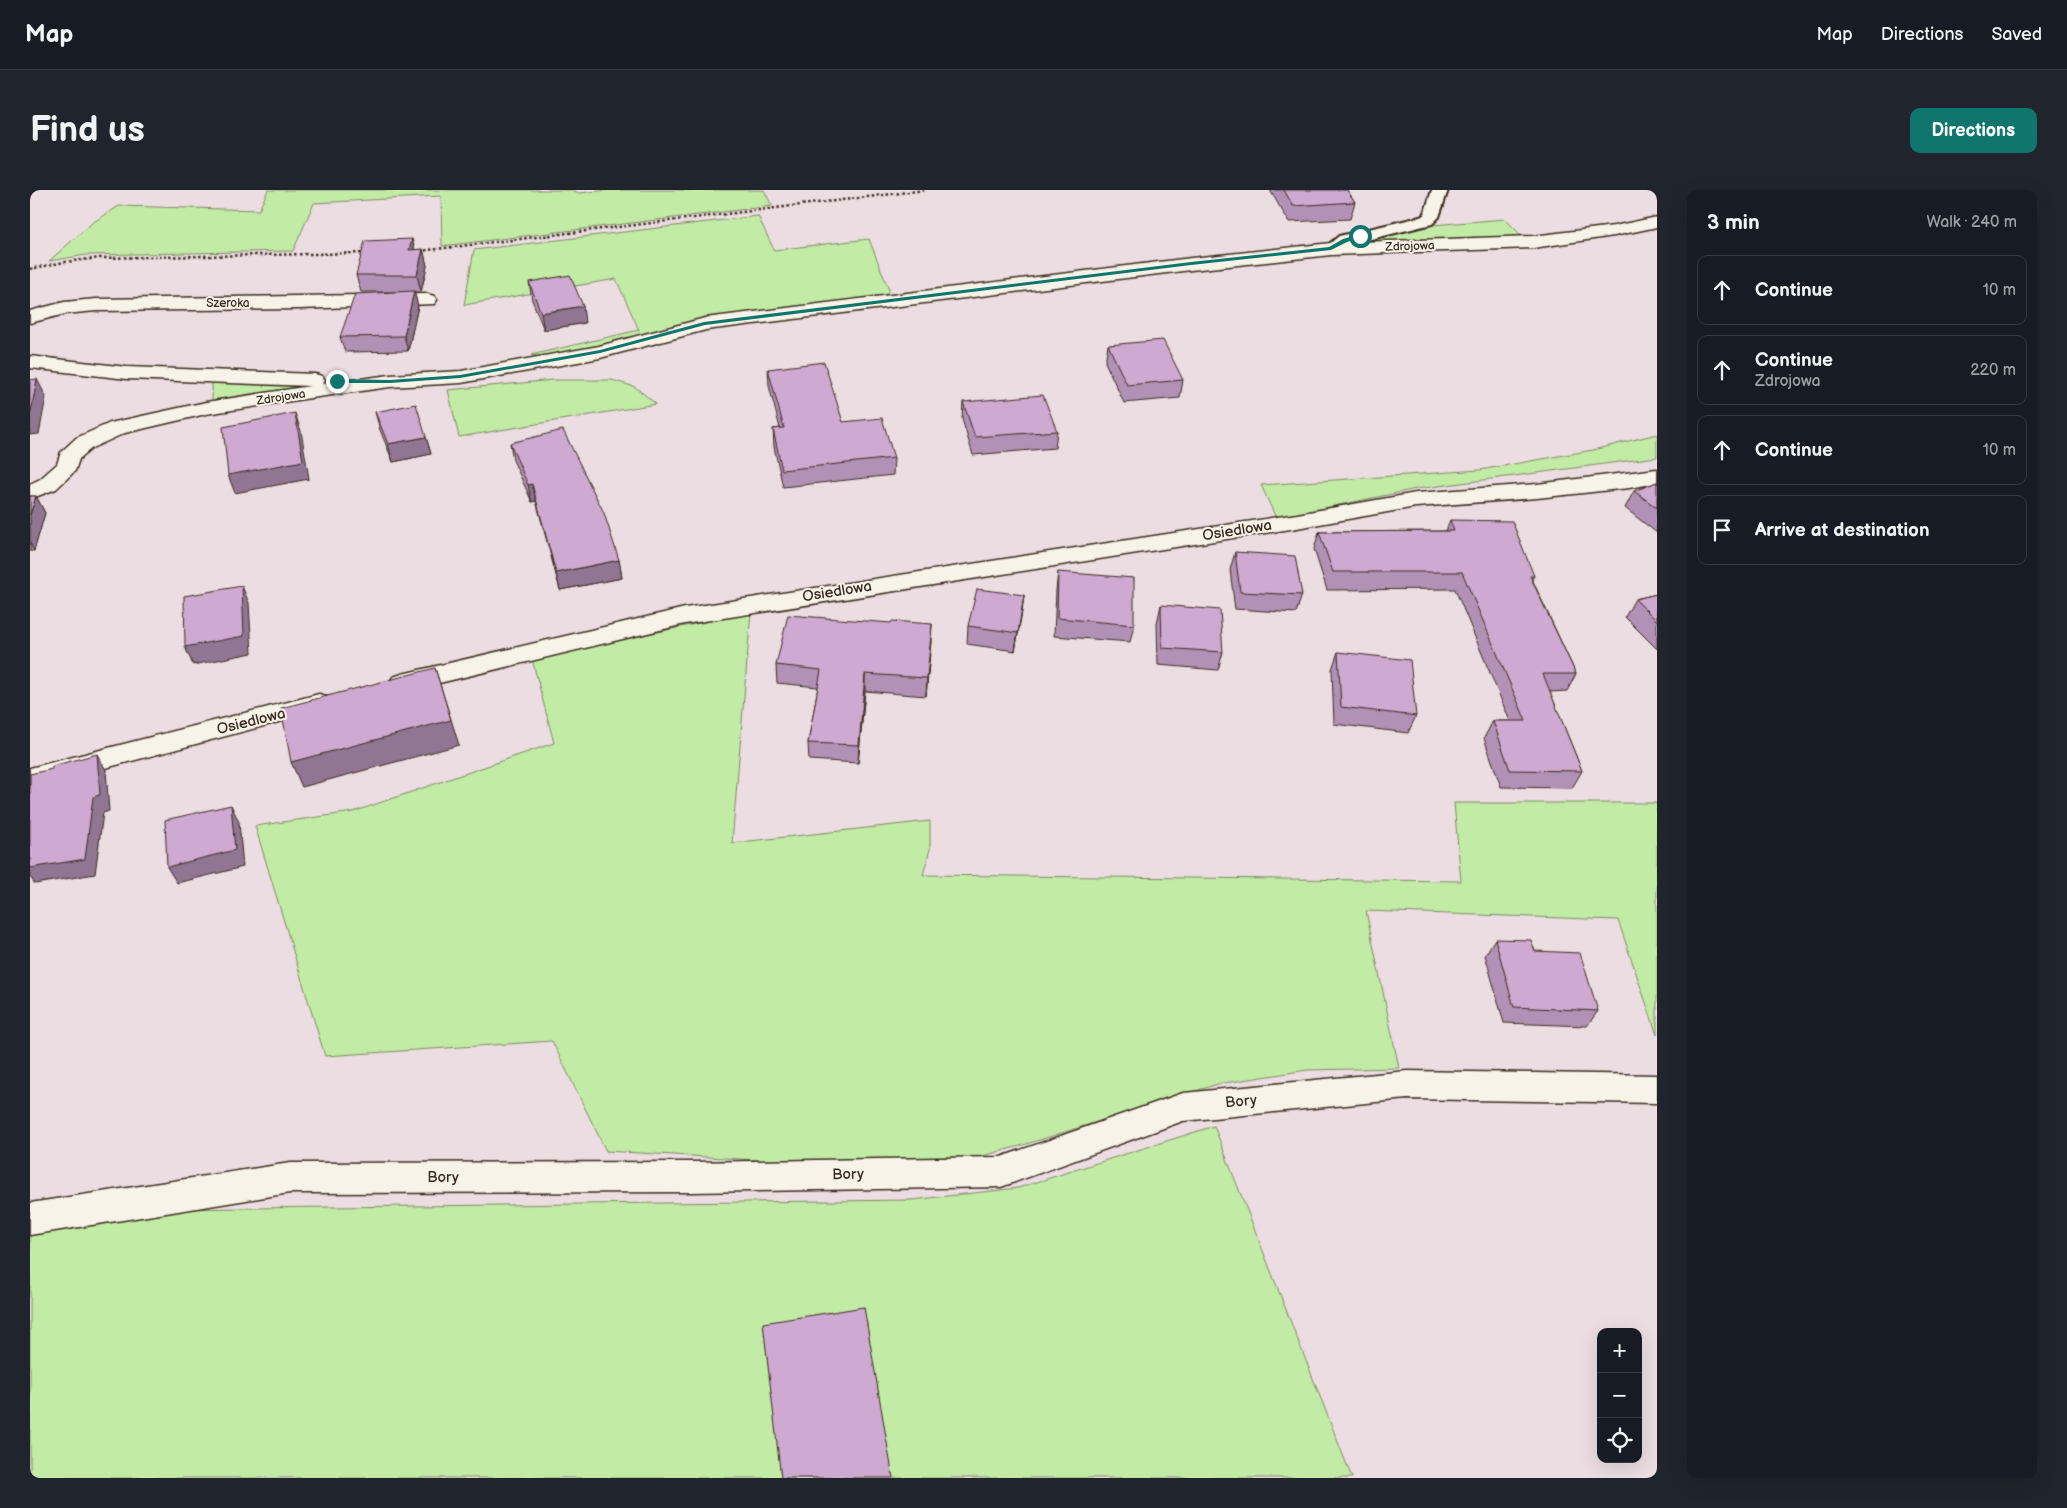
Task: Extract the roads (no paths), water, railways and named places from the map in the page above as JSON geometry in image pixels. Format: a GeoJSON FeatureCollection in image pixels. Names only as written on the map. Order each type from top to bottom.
{"type":"FeatureCollection","features":[{"type":"Feature","properties":{"kind":"street","name":"Zdrojowa"},"geometry":{"type":"LineString","coordinates":[[30,492],[48,484],[67,466],[69,457],[84,443],[118,428],[206,408],[390,381],[460,377],[600,352],[704,324],[1191,264],[1331,249],[1533,242],[1614,231],[1657,222]]}},
{"type":"Feature","properties":{"kind":"street","name":"Szeroka"},"geometry":{"type":"LineString","coordinates":[[30,318],[64,308],[96,305],[427,300]]}},
{"type":"Feature","properties":{"kind":"street"},"geometry":{"type":"LineString","coordinates":[[30,362],[127,373],[390,381]]}},
{"type":"Feature","properties":{"kind":"street","name":"Osiedlowa"},"geometry":{"type":"LineString","coordinates":[[379,688],[686,616],[1248,529],[1416,500],[1537,491],[1657,476]]}},
{"type":"Feature","properties":{"kind":"street","name":"Osiedlowa"},"geometry":{"type":"LineString","coordinates":[[30,778],[341,698]]}},
{"type":"Feature","properties":{"kind":"street","name":"Bory"},"geometry":{"type":"LineString","coordinates":[[30,1219],[290,1178],[1001,1172],[1183,1107],[1407,1085],[1657,1089]]}},
{"type":"Feature","properties":{"kind":"lane"},"geometry":{"type":"LineString","coordinates":[[1331,249],[1345,240],[1426,221],[1431,217],[1440,190]]}}]}
